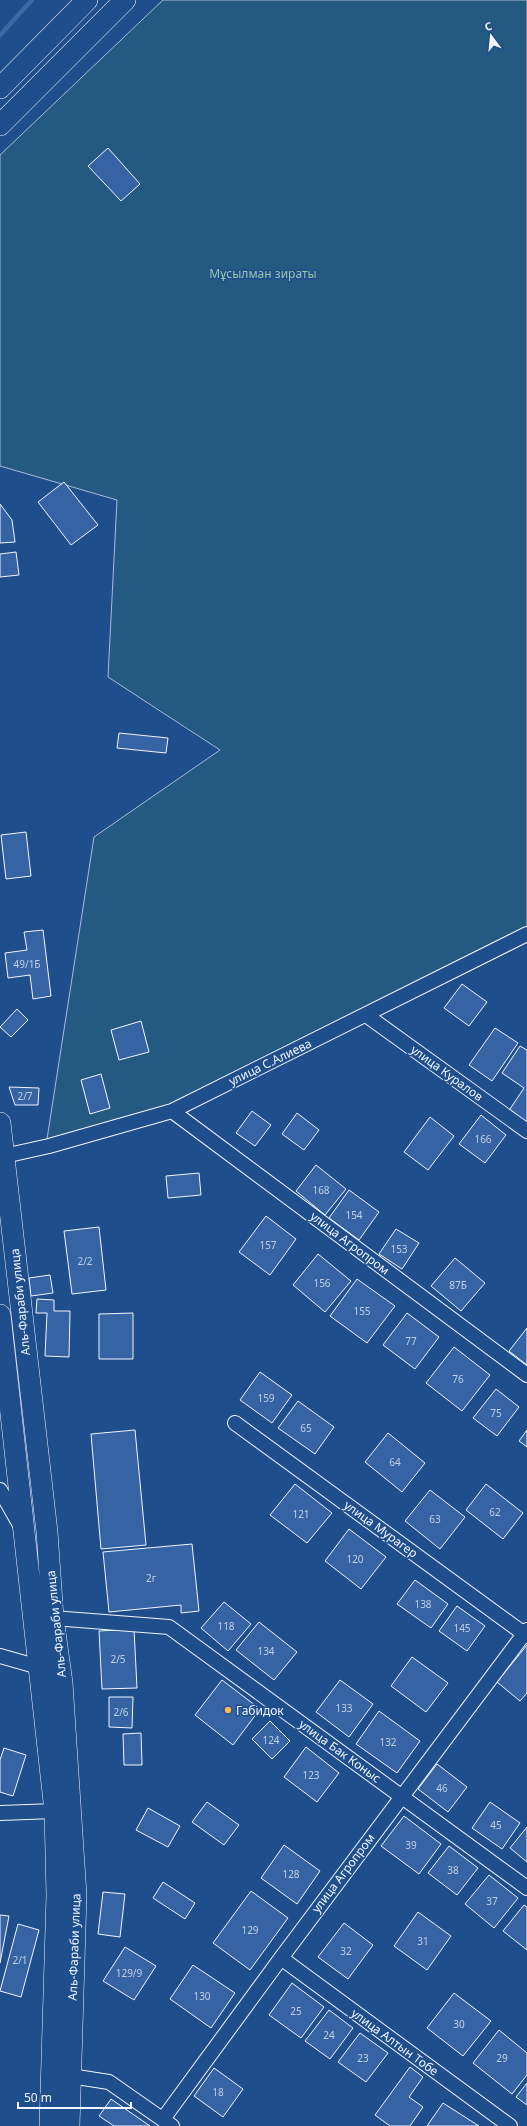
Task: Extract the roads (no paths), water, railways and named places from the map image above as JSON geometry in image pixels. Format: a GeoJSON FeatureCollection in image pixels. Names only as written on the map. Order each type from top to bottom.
{"type":"FeatureCollection","features":[{"type":"Feature","properties":{"kind":"main road"},"geometry":{"type":"LineString","coordinates":[[0,88],[87,0]]}},
{"type":"Feature","properties":{"kind":"main road"},"geometry":{"type":"LineString","coordinates":[[0,125],[125,0]]}},
{"type":"Feature","properties":{"kind":"main road","name":"Аль-Фараби улица"},"geometry":{"type":"LineString","coordinates":[[0,1123],[2,1157],[46,1532],[53,1618],[51,1669],[57,1895],[50,2126]]}},
{"type":"Feature","properties":{"kind":"main road","name":"Аль-Фараби улица"},"geometry":{"type":"LineString","coordinates":[[0,1314],[25,1532],[51,1669],[76,1895],[69,2126]]}},
{"type":"Feature","properties":{"kind":"street","name":"улица С.Алиева"},"geometry":{"type":"LineString","coordinates":[[2,1157],[172,1111],[527,934]]}},
{"type":"Feature","properties":{"kind":"street","name":"улица Куралов"},"geometry":{"type":"LineString","coordinates":[[366,1015],[527,1131]]}},
{"type":"Feature","properties":{"kind":"street","name":"улица Агропром"},"geometry":{"type":"LineString","coordinates":[[172,1111],[527,1375]]}},
{"type":"Feature","properties":{"kind":"street","name":"улица Мурагер"},"geometry":{"type":"LineString","coordinates":[[235,1423],[526,1633]]}},
{"type":"Feature","properties":{"kind":"street"},"geometry":{"type":"LineString","coordinates":[[0,1490],[25,1532]]}},
{"type":"Feature","properties":{"kind":"street","name":"улица Бак Коныс"},"geometry":{"type":"LineString","coordinates":[[53,1618],[169,1627],[527,1888]]}},
{"type":"Feature","properties":{"kind":"street","name":"улица Агропром"},"geometry":{"type":"LineString","coordinates":[[168,2123],[280,1958],[401,1796],[526,1633]]}},
{"type":"Feature","properties":{"kind":"street"},"geometry":{"type":"LineString","coordinates":[[0,1656],[51,1669]]}},
{"type":"Feature","properties":{"kind":"street"},"geometry":{"type":"LineString","coordinates":[[0,1813],[55,1811]]}},
{"type":"Feature","properties":{"kind":"street","name":"улица Алтын Тобе"},"geometry":{"type":"LineString","coordinates":[[280,1958],[510,2126]]}},
{"type":"Feature","properties":{"kind":"street"},"geometry":{"type":"LineString","coordinates":[[70,2076],[109,2082],[168,2123]]}},
{"type":"Feature","properties":{"kind":"waterway"},"geometry":{"type":"LineString","coordinates":[[0,35],[32,0]]}},
{"type":"Feature","properties":{"kind":"place","name":"Габидок"},"geometry":{"type":"Point","coordinates":[228,1710]}},
{"type":"Feature","properties":{"kind":"park label","name":"Мұсылман зираты"},"geometry":{"type":"Point","coordinates":[263,273]}}]}
